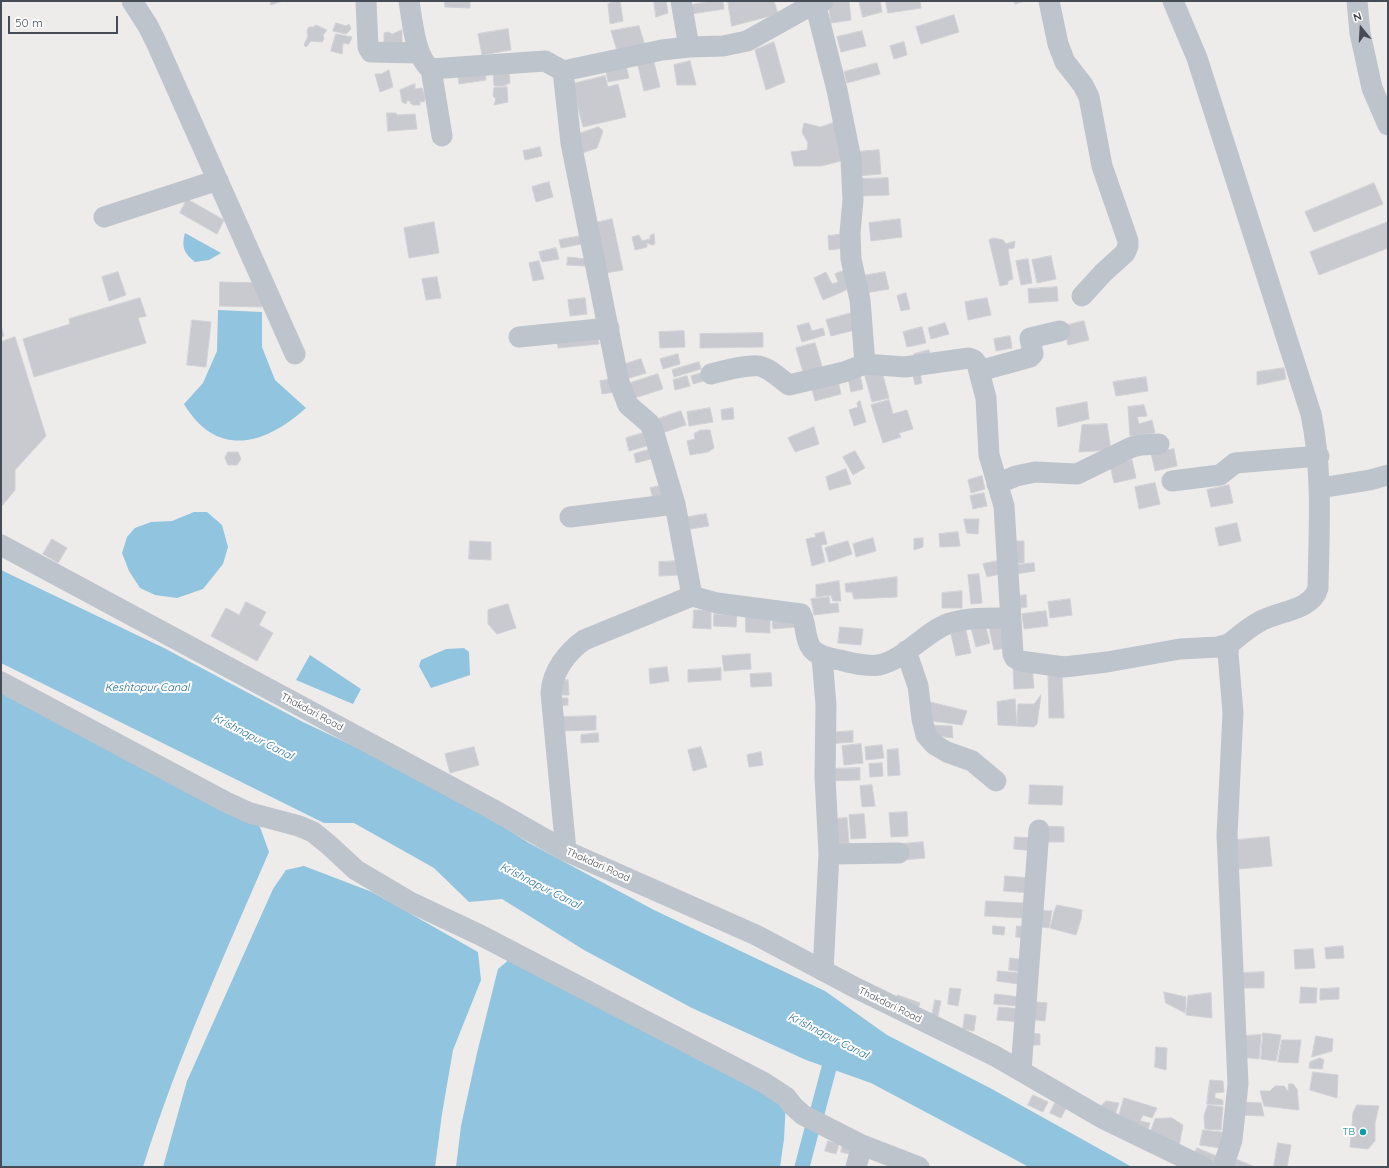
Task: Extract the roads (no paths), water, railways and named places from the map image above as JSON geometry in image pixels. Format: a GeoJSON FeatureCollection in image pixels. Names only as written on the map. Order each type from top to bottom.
{"type":"FeatureCollection","features":[{"type":"Feature","properties":{"kind":"street"},"geometry":{"type":"LineString","coordinates":[[132,1],[156,42],[295,354]]}},
{"type":"Feature","properties":{"kind":"street"},"geometry":{"type":"LineString","coordinates":[[366,1],[369,50],[373,53],[425,61],[545,61],[563,72],[636,55],[689,48],[723,46],[747,41],[819,2],[851,159],[853,200],[850,233],[852,260],[860,300],[865,364]]}},
{"type":"Feature","properties":{"kind":"street"},"geometry":{"type":"LineString","coordinates":[[409,1],[425,61],[442,136]]}},
{"type":"Feature","properties":{"kind":"street"},"geometry":{"type":"LineString","coordinates":[[681,1],[689,48]]}},
{"type":"Feature","properties":{"kind":"street"},"geometry":{"type":"LineString","coordinates":[[1049,1],[1058,44],[1065,62],[1083,85],[1089,97],[1102,166],[1124,227],[1128,246],[1125,253],[1103,272],[1082,296]]}},
{"type":"Feature","properties":{"kind":"street"},"geometry":{"type":"LineString","coordinates":[[711,374],[731,369],[759,366],[771,372],[788,385],[844,372],[865,364],[905,367],[969,358],[974,360],[979,371],[986,398],[989,455],[1004,506],[1013,654],[1015,658],[1020,661],[1064,667],[1107,662],[1180,649],[1218,647],[1229,644],[1257,622],[1312,600],[1316,596],[1318,588],[1320,488],[1319,456],[1311,414],[1202,73],[1173,1]]}},
{"type":"Feature","properties":{"kind":"street"},"geometry":{"type":"LineString","coordinates":[[1357,1],[1360,33],[1372,88],[1388,125]]}},
{"type":"Feature","properties":{"kind":"street"},"geometry":{"type":"LineString","coordinates":[[563,72],[571,143],[616,368],[625,399],[653,430],[674,504],[692,596]]}},
{"type":"Feature","properties":{"kind":"street"},"geometry":{"type":"LineString","coordinates":[[104,217],[218,180]]}},
{"type":"Feature","properties":{"kind":"street"},"geometry":{"type":"LineString","coordinates":[[519,337],[608,328]]}},
{"type":"Feature","properties":{"kind":"street"},"geometry":{"type":"LineString","coordinates":[[979,371],[1030,357],[1033,354],[1030,338],[1060,331]]}},
{"type":"Feature","properties":{"kind":"street"},"geometry":{"type":"LineString","coordinates":[[997,484],[1016,476],[1035,472],[1077,474],[1132,448],[1141,445],[1159,444]]}},
{"type":"Feature","properties":{"kind":"street"},"geometry":{"type":"LineString","coordinates":[[1172,481],[1220,475],[1235,463],[1319,456]]}},
{"type":"Feature","properties":{"kind":"street"},"geometry":{"type":"LineString","coordinates":[[1320,488],[1370,480],[1388,475]]}},
{"type":"Feature","properties":{"kind":"street"},"geometry":{"type":"LineString","coordinates":[[570,517],[674,504]]}},
{"type":"Feature","properties":{"kind":"street","name":"Thakdari Road"},"geometry":{"type":"LineString","coordinates":[[1,546],[486,806],[566,851],[756,935],[823,971],[995,1056],[1102,1118],[1203,1167]]}},
{"type":"Feature","properties":{"kind":"street"},"geometry":{"type":"LineString","coordinates":[[566,851],[551,693],[554,674],[574,647],[584,640],[692,596],[717,603],[801,614],[804,620],[809,644],[811,648],[822,657],[861,665],[878,665],[893,660],[938,628],[950,623],[966,618],[1011,618]]}},
{"type":"Feature","properties":{"kind":"street"},"geometry":{"type":"LineString","coordinates":[[1223,1167],[1232,1140],[1238,1084],[1227,835],[1233,713],[1228,654],[1229,644]]}},
{"type":"Feature","properties":{"kind":"street"},"geometry":{"type":"LineString","coordinates":[[906,651],[918,686],[922,719],[926,735],[936,745],[947,752],[972,761],[996,781]]}},
{"type":"Feature","properties":{"kind":"street"},"geometry":{"type":"LineString","coordinates":[[822,657],[826,705],[825,754],[829,854],[823,971]]}},
{"type":"Feature","properties":{"kind":"street"},"geometry":{"type":"LineString","coordinates":[[1,682],[226,802],[250,813],[299,826],[313,832],[330,845],[356,870],[374,882],[763,1082],[786,1097],[792,1106],[803,1115],[862,1145],[919,1167]]}},
{"type":"Feature","properties":{"kind":"street"},"geometry":{"type":"LineString","coordinates":[[1021,1071],[1039,830]]}},
{"type":"Feature","properties":{"kind":"street"},"geometry":{"type":"LineString","coordinates":[[829,854],[900,852]]}},
{"type":"Feature","properties":{"kind":"street"},"geometry":{"type":"LineString","coordinates":[[856,1167],[862,1145]]}},
{"type":"Feature","properties":{"kind":"water"},"geometry":{"type":"Polygon","coordinates":[[[185,233],[221,253],[209,260],[195,262],[188,256],[184,249],[183,242],[185,233]]]}},
{"type":"Feature","properties":{"kind":"water"},"geometry":{"type":"Polygon","coordinates":[[[218,310],[262,312],[262,347],[275,380],[306,408],[290,421],[274,431],[258,437],[242,440],[226,439],[211,433],[197,421],[184,404],[203,383],[217,351],[218,310]]]}},
{"type":"Feature","properties":{"kind":"water"},"geometry":{"type":"Polygon","coordinates":[[[194,512],[207,512],[222,525],[228,547],[223,564],[203,589],[177,598],[155,595],[140,588],[129,571],[122,553],[127,537],[135,528],[151,522],[172,521],[194,512]]]}},
{"type":"Feature","properties":{"kind":"water","name":"Keshtopur Canal"},"geometry":{"type":"Polygon","coordinates":[[[1,570],[164,648],[303,722],[442,788],[529,843],[654,910],[825,991],[887,1035],[990,1088],[1132,1167],[1029,1167],[871,1083],[806,1060],[692,1008],[584,950],[502,899],[469,902],[434,868],[354,823],[324,823],[1,663],[1,570]]]}},
{"type":"Feature","properties":{"kind":"water"},"geometry":{"type":"Polygon","coordinates":[[[464,648],[469,652],[470,675],[431,688],[419,666],[421,660],[446,649],[464,648]]]}},
{"type":"Feature","properties":{"kind":"water"},"geometry":{"type":"Polygon","coordinates":[[[310,655],[361,689],[353,704],[296,680],[310,655]]]}},
{"type":"Feature","properties":{"kind":"water"},"geometry":{"type":"Polygon","coordinates":[[[1,688],[223,805],[260,827],[269,852],[186,1047],[156,1127],[143,1167],[1,1167],[1,688]]]}},
{"type":"Feature","properties":{"kind":"water"},"geometry":{"type":"Polygon","coordinates":[[[304,866],[372,892],[478,952],[481,980],[453,1050],[435,1167],[163,1167],[187,1081],[273,889],[286,870],[304,866]]]}},
{"type":"Feature","properties":{"kind":"water"},"geometry":{"type":"Polygon","coordinates":[[[511,958],[786,1100],[784,1139],[780,1167],[456,1167],[461,1126],[498,969],[511,958]]]}},
{"type":"Feature","properties":{"kind":"waterway"},"geometry":{"type":"LineString","coordinates":[[816,1117],[829,1068]]}},
{"type":"Feature","properties":{"kind":"waterway"},"geometry":{"type":"LineString","coordinates":[[802,1167],[812,1129]]}},
{"type":"Feature","properties":{"kind":"place","name":"TB"},"geometry":{"type":"Point","coordinates":[1363,1132]}},
{"type":"Feature","properties":{"kind":"water label","name":"Krishnapur Canal"},"geometry":{"type":"Point","coordinates":[253,737]}},
{"type":"Feature","properties":{"kind":"water label","name":"Krishnapur Canal"},"geometry":{"type":"Point","coordinates":[540,886]}},
{"type":"Feature","properties":{"kind":"water label","name":"Krishnapur Canal"},"geometry":{"type":"Point","coordinates":[828,1036]}}]}
